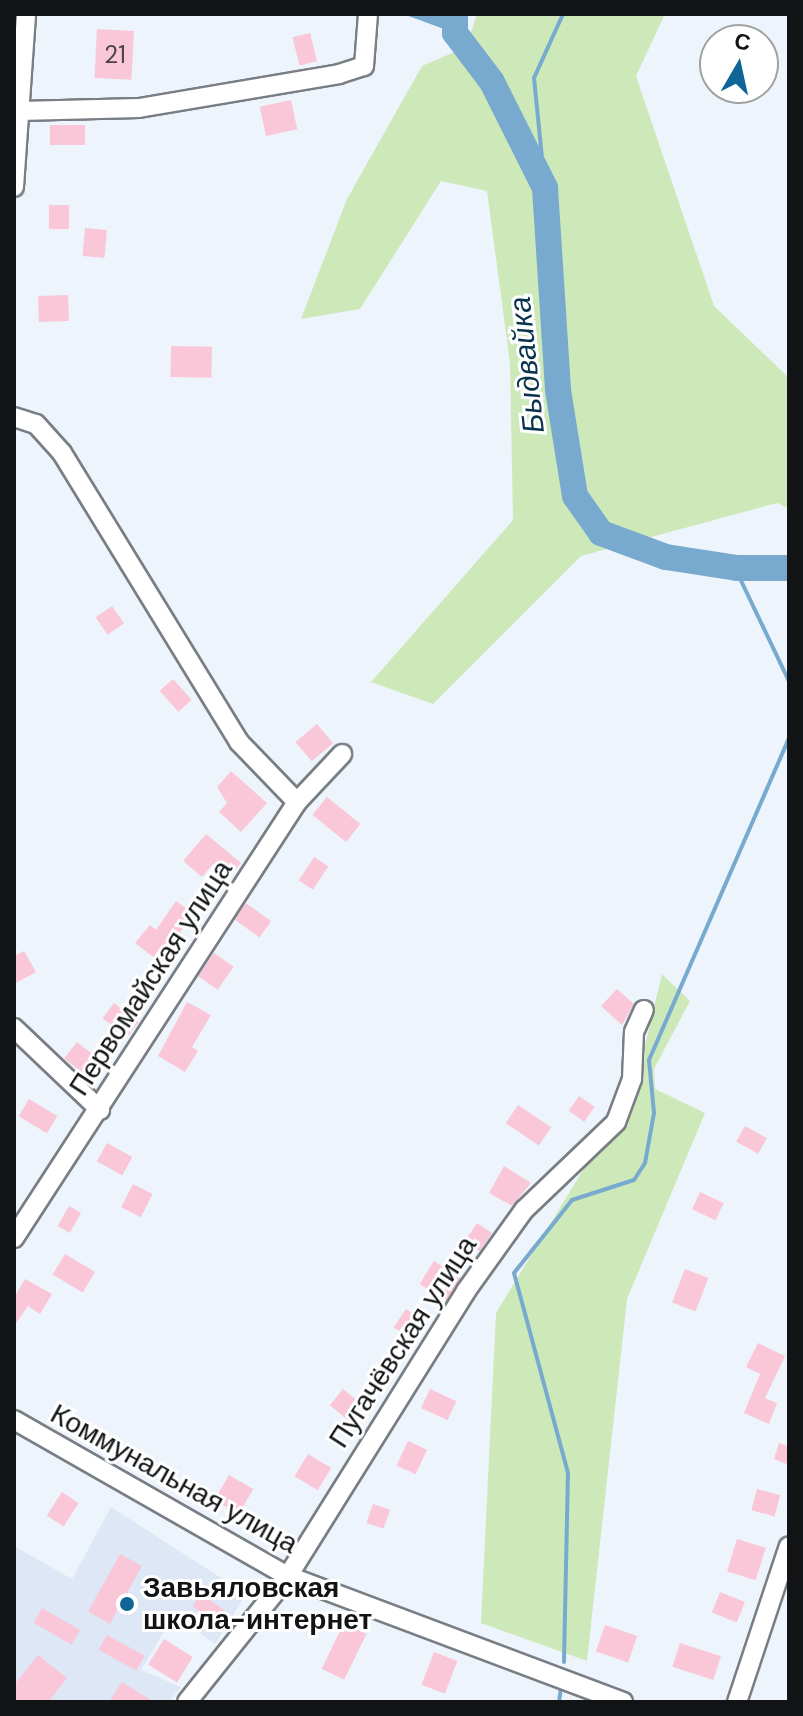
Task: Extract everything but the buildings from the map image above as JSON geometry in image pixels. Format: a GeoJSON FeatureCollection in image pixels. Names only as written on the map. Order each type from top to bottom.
{"type":"FeatureCollection","features":[{"type":"Feature","properties":{"kind":"street"},"geometry":{"type":"LineString","coordinates":[[14,187],[26,14]]}},
{"type":"Feature","properties":{"kind":"street"},"geometry":{"type":"LineString","coordinates":[[20,111],[139,108],[339,74],[364,66],[368,14]]}},
{"type":"Feature","properties":{"kind":"street"},"geometry":{"type":"LineString","coordinates":[[14,417],[36,424],[62,453],[239,742],[297,802]]}},
{"type":"Feature","properties":{"kind":"street","name":"Первомайская улица"},"geometry":{"type":"LineString","coordinates":[[14,1238],[100,1110],[297,802],[342,754]]}},
{"type":"Feature","properties":{"kind":"street","name":"Пугачёвская улица"},"geometry":{"type":"LineString","coordinates":[[187,1702],[288,1576],[466,1291],[516,1221],[616,1122],[632,1079],[634,1032],[644,1010]]}},
{"type":"Feature","properties":{"kind":"street"},"geometry":{"type":"LineString","coordinates":[[14,1028],[100,1110]]}},
{"type":"Feature","properties":{"kind":"street","name":"Коммунальная улица"},"geometry":{"type":"LineString","coordinates":[[14,1420],[288,1576],[623,1702]]}},
{"type":"Feature","properties":{"kind":"street"},"geometry":{"type":"LineString","coordinates":[[737,1702],[789,1546]]}},
{"type":"Feature","properties":{"kind":"shaded area","name":"Завьяловская школа-интернет"},"geometry":{"type":"Polygon","coordinates":[[[111,1507],[246,1594],[215,1644],[174,1615],[141,1670],[181,1687],[169,1702],[14,1702],[14,1546],[72,1579],[111,1507]]]}},
{"type":"Feature","properties":{"kind":"green space"},"geometry":{"type":"Polygon","coordinates":[[[477,14],[665,14],[636,76],[714,306],[789,378],[789,509],[777,503],[581,556],[433,704],[371,682],[513,520],[510,363],[487,191],[441,181],[360,309],[301,319],[347,199],[422,66],[466,47],[477,14]]]}},
{"type":"Feature","properties":{"kind":"green space"},"geometry":{"type":"Polygon","coordinates":[[[662,974],[690,1001],[654,1069],[655,1089],[705,1113],[627,1299],[587,1661],[481,1623],[496,1313],[636,1083],[662,974]]]}},
{"type":"Feature","properties":{"kind":"water"},"geometry":{"type":"Polygon","coordinates":[[[403,14],[461,14],[455,33],[403,14]]]}},
{"type":"Feature","properties":{"kind":"waterway","name":"Быдвайка"},"geometry":{"type":"LineString","coordinates":[[455,14],[455,33],[492,82],[545,188],[558,390],[575,496],[601,533],[666,557],[737,568],[789,568]]}},
{"type":"Feature","properties":{"kind":"waterway"},"geometry":{"type":"LineString","coordinates":[[545,188],[534,78],[563,14]]}},
{"type":"Feature","properties":{"kind":"waterway"},"geometry":{"type":"LineString","coordinates":[[735,568],[789,681]]}},
{"type":"Feature","properties":{"kind":"waterway"},"geometry":{"type":"LineString","coordinates":[[564,1662],[568,1473],[514,1273],[572,1200],[634,1180],[645,1163],[654,1113],[649,1060],[789,738]]}},
{"type":"Feature","properties":{"kind":"waterway"},"geometry":{"type":"LineString","coordinates":[[559,1702],[561,1687]]}},
{"type":"Feature","properties":{"kind":"place","name":"Завьяловская школа-интернет"},"geometry":{"type":"Point","coordinates":[127,1604]}}]}
